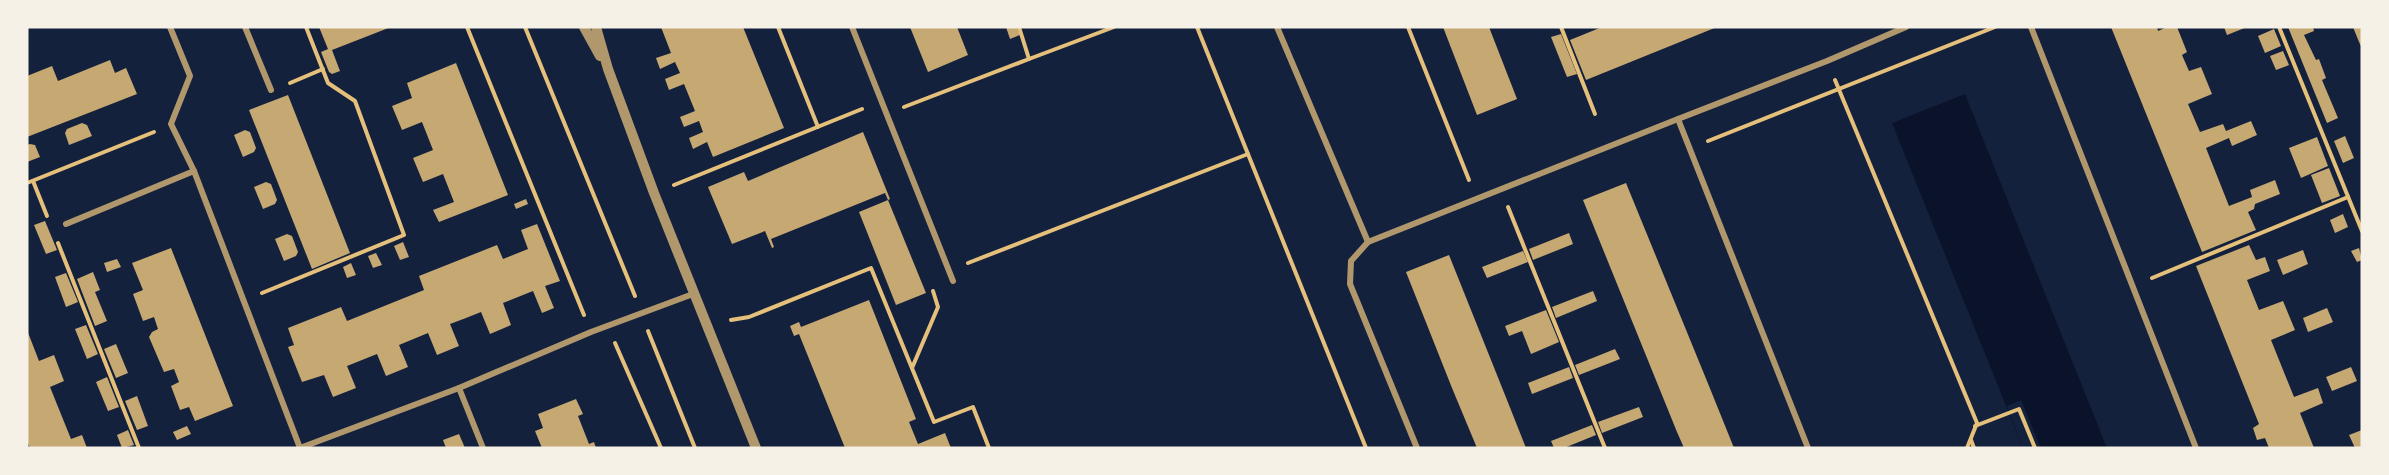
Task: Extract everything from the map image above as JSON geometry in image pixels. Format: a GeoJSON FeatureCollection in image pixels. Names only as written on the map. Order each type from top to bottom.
{"type":"FeatureCollection","features":[{"type":"Feature","properties":{"kind":"street"},"geometry":{"type":"LineString","coordinates":[[170,27],[190,76],[171,124],[194,171],[300,448],[459,388],[591,332],[693,294]]}},
{"type":"Feature","properties":{"kind":"street"},"geometry":{"type":"LineString","coordinates":[[245,27],[271,90]]}},
{"type":"Feature","properties":{"kind":"street"},"geometry":{"type":"LineString","coordinates":[[584,27],[608,69]]}},
{"type":"Feature","properties":{"kind":"street"},"geometry":{"type":"LineString","coordinates":[[596,27],[608,69],[654,193],[756,448]]}},
{"type":"Feature","properties":{"kind":"street"},"geometry":{"type":"LineString","coordinates":[[852,27],[953,281]]}},
{"type":"Feature","properties":{"kind":"street"},"geometry":{"type":"LineString","coordinates":[[1277,27],[1368,242]]}},
{"type":"Feature","properties":{"kind":"street"},"geometry":{"type":"LineString","coordinates":[[1417,448],[1350,284],[1351,261],[1368,242],[1827,61],[1906,27]]}},
{"type":"Feature","properties":{"kind":"street"},"geometry":{"type":"LineString","coordinates":[[2031,27],[2196,448]]}},
{"type":"Feature","properties":{"kind":"street"},"geometry":{"type":"LineString","coordinates":[[1678,119],[1808,448]]}},
{"type":"Feature","properties":{"kind":"street"},"geometry":{"type":"LineString","coordinates":[[66,224],[194,171]]}},
{"type":"Feature","properties":{"kind":"street"},"geometry":{"type":"LineString","coordinates":[[459,388],[483,448]]}},
{"type":"Feature","properties":{"kind":"path"},"geometry":{"type":"LineString","coordinates":[[243,301],[404,235],[355,101],[328,83],[306,27]]}},
{"type":"Feature","properties":{"kind":"path"},"geometry":{"type":"LineString","coordinates":[[467,27],[591,332]]}},
{"type":"Feature","properties":{"kind":"path"},"geometry":{"type":"LineString","coordinates":[[525,27],[695,448]]}},
{"type":"Feature","properties":{"kind":"path"},"geometry":{"type":"LineString","coordinates":[[778,27],[818,127]]}},
{"type":"Feature","properties":{"kind":"path"},"geometry":{"type":"LineString","coordinates":[[1019,27],[1029,59]]}},
{"type":"Feature","properties":{"kind":"path"},"geometry":{"type":"LineString","coordinates":[[887,113],[1114,27]]}},
{"type":"Feature","properties":{"kind":"path"},"geometry":{"type":"LineString","coordinates":[[1197,27],[1366,448]]}},
{"type":"Feature","properties":{"kind":"path"},"geometry":{"type":"LineString","coordinates":[[1408,27],[1476,199]]}},
{"type":"Feature","properties":{"kind":"path"},"geometry":{"type":"LineString","coordinates":[[1561,27],[1595,114]]}},
{"type":"Feature","properties":{"kind":"path"},"geometry":{"type":"LineString","coordinates":[[1689,149],[1995,27]]}},
{"type":"Feature","properties":{"kind":"path"},"geometry":{"type":"LineString","coordinates":[[2279,27],[2362,231]]}},
{"type":"Feature","properties":{"kind":"path"},"geometry":{"type":"LineString","coordinates":[[1827,61],[1977,423],[1966,448]]}},
{"type":"Feature","properties":{"kind":"path"},"geometry":{"type":"LineString","coordinates":[[271,90],[323,69]]}},
{"type":"Feature","properties":{"kind":"path"},"geometry":{"type":"LineString","coordinates":[[654,193],[882,100]]}},
{"type":"Feature","properties":{"kind":"path"},"geometry":{"type":"LineString","coordinates":[[27,183],[171,124]]}},
{"type":"Feature","properties":{"kind":"path"},"geometry":{"type":"LineString","coordinates":[[912,368],[938,307],[928,278],[1248,154]]}},
{"type":"Feature","properties":{"kind":"path"},"geometry":{"type":"LineString","coordinates":[[33,181],[49,220]]}},
{"type":"Feature","properties":{"kind":"path"},"geometry":{"type":"LineString","coordinates":[[1501,189],[1605,448]]}},
{"type":"Feature","properties":{"kind":"path"},"geometry":{"type":"LineString","coordinates":[[2132,286],[2348,197]]}},
{"type":"Feature","properties":{"kind":"path"},"geometry":{"type":"LineString","coordinates":[[57,241],[139,448]]}},
{"type":"Feature","properties":{"kind":"path"},"geometry":{"type":"LineString","coordinates":[[731,320],[749,317],[871,268],[934,422],[973,407],[989,448]]}},
{"type":"Feature","properties":{"kind":"path"},"geometry":{"type":"LineString","coordinates":[[608,326],[661,448]]}},
{"type":"Feature","properties":{"kind":"path"},"geometry":{"type":"LineString","coordinates":[[1975,426],[2019,409],[2035,448]]}},
{"type":"Feature","properties":{"kind":"path"},"geometry":{"type":"LineString","coordinates":[[1971,439],[1974,448]]}},
{"type":"Feature","properties":{"kind":"water"},"geometry":{"type":"Polygon","coordinates":[[[1965,94],[2107,448],[2023,448],[1892,123],[1965,94]]]}},
{"type":"Feature","properties":{"kind":"pier"},"geometry":{"type":"Polygon","coordinates":[[[2021,400],[2041,448],[2023,448],[2007,406],[2021,400]]]}},
{"type":"Feature","properties":{"kind":"building"},"geometry":{"type":"Polygon","coordinates":[[[319,27],[391,27],[332,50],[340,71],[332,74],[321,52],[328,49],[319,27]]]}},
{"type":"Feature","properties":{"kind":"building"},"geometry":{"type":"Polygon","coordinates":[[[661,27],[743,27],[784,128],[713,157],[707,142],[693,149],[689,138],[703,132],[699,121],[684,127],[680,117],[695,111],[684,84],[669,90],[665,79],[680,73],[675,62],[660,69],[656,58],[671,53],[661,27]]]}},
{"type":"Feature","properties":{"kind":"building"},"geometry":{"type":"Polygon","coordinates":[[[910,27],[957,27],[968,55],[928,72],[910,27]]]}},
{"type":"Feature","properties":{"kind":"building"},"geometry":{"type":"Polygon","coordinates":[[[1006,27],[1017,27],[1020,35],[1010,39],[1006,27]]]}},
{"type":"Feature","properties":{"kind":"building"},"geometry":{"type":"Polygon","coordinates":[[[1443,27],[1489,27],[1517,99],[1477,115],[1443,27]]]}},
{"type":"Feature","properties":{"kind":"building"},"geometry":{"type":"Polygon","coordinates":[[[1602,27],[1717,27],[1586,80],[1570,40],[1602,27]]]}},
{"type":"Feature","properties":{"kind":"building"},"geometry":{"type":"Polygon","coordinates":[[[2111,27],[2157,27],[2158,31],[2167,27],[2177,27],[2187,52],[2182,55],[2189,71],[2201,67],[2212,94],[2188,104],[2200,132],[2223,124],[2226,131],[2251,121],[2257,135],[2232,146],[2229,138],[2206,148],[2229,206],[2252,197],[2250,190],[2275,180],[2280,194],[2255,204],[2254,209],[2248,212],[2256,230],[2202,252],[2111,27]]]}},
{"type":"Feature","properties":{"kind":"building"},"geometry":{"type":"Polygon","coordinates":[[[2224,27],[2247,27],[2227,35],[2224,27]]]}},
{"type":"Feature","properties":{"kind":"building"},"geometry":{"type":"Polygon","coordinates":[[[2288,27],[2313,27],[2314,31],[2304,35],[2316,60],[2319,59],[2326,78],[2322,80],[2338,118],[2327,123],[2288,27]]]}},
{"type":"Feature","properties":{"kind":"building"},"geometry":{"type":"Polygon","coordinates":[[[2353,27],[2362,27],[2362,48],[2359,42],[2353,27]]]}},
{"type":"Feature","properties":{"kind":"building"},"geometry":{"type":"Polygon","coordinates":[[[2274,29],[2281,46],[2265,53],[2258,36],[2274,29]]]}},
{"type":"Feature","properties":{"kind":"building"},"geometry":{"type":"Polygon","coordinates":[[[1561,34],[1577,74],[1567,77],[1551,37],[1561,34]]]}},
{"type":"Feature","properties":{"kind":"building"},"geometry":{"type":"Polygon","coordinates":[[[2283,51],[2289,65],[2276,70],[2270,56],[2283,51]]]}},
{"type":"Feature","properties":{"kind":"building"},"geometry":{"type":"Polygon","coordinates":[[[110,60],[115,73],[126,68],[137,94],[27,137],[27,76],[52,66],[58,81],[110,60]]]}},
{"type":"Feature","properties":{"kind":"building"},"geometry":{"type":"Polygon","coordinates":[[[456,63],[508,195],[439,222],[433,210],[454,202],[443,174],[423,182],[413,158],[433,150],[422,122],[402,130],[392,106],[412,98],[407,83],[456,63]]]}},
{"type":"Feature","properties":{"kind":"building"},"geometry":{"type":"Polygon","coordinates":[[[288,95],[350,253],[312,269],[249,110],[288,95]]]}},
{"type":"Feature","properties":{"kind":"building"},"geometry":{"type":"Polygon","coordinates":[[[82,123],[87,125],[92,136],[69,145],[65,133],[67,129],[82,123]]]}},
{"type":"Feature","properties":{"kind":"building"},"geometry":{"type":"Polygon","coordinates":[[[245,130],[250,132],[256,148],[254,152],[243,157],[234,135],[245,130]]]}},
{"type":"Feature","properties":{"kind":"building"},"geometry":{"type":"Polygon","coordinates":[[[863,132],[890,199],[888,200],[885,193],[771,239],[774,247],[772,248],[765,231],[732,244],[708,187],[744,172],[748,181],[863,132]]]}},
{"type":"Feature","properties":{"kind":"building"},"geometry":{"type":"Polygon","coordinates":[[[2345,136],[2354,158],[2343,163],[2334,141],[2345,136]]]}},
{"type":"Feature","properties":{"kind":"building"},"geometry":{"type":"Polygon","coordinates":[[[2317,137],[2328,166],[2301,178],[2289,148],[2317,137]]]}},
{"type":"Feature","properties":{"kind":"building"},"geometry":{"type":"Polygon","coordinates":[[[27,145],[35,145],[40,157],[27,162],[27,145]]]}},
{"type":"Feature","properties":{"kind":"building"},"geometry":{"type":"Polygon","coordinates":[[[2329,168],[2340,196],[2322,203],[2311,175],[2329,168]]]}},
{"type":"Feature","properties":{"kind":"building"},"geometry":{"type":"Polygon","coordinates":[[[266,182],[271,184],[277,200],[275,204],[263,209],[254,187],[266,182]]]}},
{"type":"Feature","properties":{"kind":"building"},"geometry":{"type":"Polygon","coordinates":[[[1626,183],[1734,448],[1684,448],[1677,432],[1583,200],[1626,183]]]}},
{"type":"Feature","properties":{"kind":"building"},"geometry":{"type":"Polygon","coordinates":[[[526,199],[528,204],[516,209],[514,204],[526,199]]]}},
{"type":"Feature","properties":{"kind":"building"},"geometry":{"type":"Polygon","coordinates":[[[888,200],[926,293],[896,305],[859,212],[888,200]]]}},
{"type":"Feature","properties":{"kind":"building"},"geometry":{"type":"Polygon","coordinates":[[[2343,214],[2348,227],[2335,233],[2330,220],[2343,214]]]}},
{"type":"Feature","properties":{"kind":"building"},"geometry":{"type":"Polygon","coordinates":[[[45,221],[57,250],[46,254],[34,225],[45,221]]]}},
{"type":"Feature","properties":{"kind":"building"},"geometry":{"type":"Polygon","coordinates":[[[537,224],[560,281],[545,286],[554,308],[542,313],[533,291],[503,303],[511,325],[490,334],[481,312],[450,324],[459,346],[437,355],[428,333],[399,345],[408,367],[386,376],[377,354],[347,366],[356,388],[333,397],[324,375],[302,382],[288,347],[294,345],[288,328],[341,307],[347,321],[424,290],[419,276],[497,245],[503,259],[528,249],[521,230],[537,224]]]}},
{"type":"Feature","properties":{"kind":"building"},"geometry":{"type":"Polygon","coordinates":[[[1569,233],[1573,244],[1533,260],[1529,249],[1569,233]]]}},
{"type":"Feature","properties":{"kind":"building"},"geometry":{"type":"Polygon","coordinates":[[[287,234],[292,236],[298,252],[296,256],[284,261],[275,239],[287,234]]]}},
{"type":"Feature","properties":{"kind":"building"},"geometry":{"type":"Polygon","coordinates":[[[403,242],[409,257],[400,260],[394,246],[403,242]]]}},
{"type":"Feature","properties":{"kind":"building"},"geometry":{"type":"Polygon","coordinates":[[[2249,245],[2256,260],[2265,257],[2270,271],[2247,280],[2259,310],[2283,301],[2295,330],[2271,340],[2294,397],[2318,388],[2323,403],[2300,413],[2314,448],[2269,448],[2265,438],[2257,440],[2253,428],[2259,424],[2196,266],[2249,245]]]}},
{"type":"Feature","properties":{"kind":"building"},"geometry":{"type":"Polygon","coordinates":[[[171,248],[233,406],[195,421],[189,407],[180,410],[171,386],[179,382],[174,369],[164,372],[149,337],[158,329],[154,317],[143,321],[133,294],[143,290],[132,263],[171,248]]]}},
{"type":"Feature","properties":{"kind":"building"},"geometry":{"type":"Polygon","coordinates":[[[2359,248],[2362,260],[2357,262],[2351,251],[2359,248]]]}},
{"type":"Feature","properties":{"kind":"building"},"geometry":{"type":"Polygon","coordinates":[[[2303,250],[2308,264],[2283,275],[2277,260],[2303,250]]]}},
{"type":"Feature","properties":{"kind":"building"},"geometry":{"type":"Polygon","coordinates":[[[1523,251],[1528,262],[1487,278],[1482,267],[1523,251]]]}},
{"type":"Feature","properties":{"kind":"building"},"geometry":{"type":"Polygon","coordinates":[[[376,253],[382,265],[373,268],[368,256],[376,253]]]}},
{"type":"Feature","properties":{"kind":"building"},"geometry":{"type":"Polygon","coordinates":[[[1449,255],[1526,448],[1477,448],[1452,388],[1406,272],[1449,255]]]}},
{"type":"Feature","properties":{"kind":"building"},"geometry":{"type":"Polygon","coordinates":[[[117,259],[121,267],[107,272],[104,263],[117,259]]]}},
{"type":"Feature","properties":{"kind":"building"},"geometry":{"type":"Polygon","coordinates":[[[351,263],[356,275],[347,278],[343,267],[351,263]]]}},
{"type":"Feature","properties":{"kind":"building"},"geometry":{"type":"Polygon","coordinates":[[[93,272],[100,290],[95,292],[107,321],[95,326],[77,279],[93,272]]]}},
{"type":"Feature","properties":{"kind":"building"},"geometry":{"type":"Polygon","coordinates":[[[66,273],[78,302],[66,307],[55,277],[66,273]]]}},
{"type":"Feature","properties":{"kind":"building"},"geometry":{"type":"Polygon","coordinates":[[[1593,291],[1597,301],[1556,318],[1552,307],[1593,291]]]}},
{"type":"Feature","properties":{"kind":"building"},"geometry":{"type":"Polygon","coordinates":[[[869,300],[916,419],[909,422],[918,444],[945,433],[951,448],[845,448],[799,334],[794,336],[790,326],[799,322],[801,327],[869,300]]]}},
{"type":"Feature","properties":{"kind":"building"},"geometry":{"type":"Polygon","coordinates":[[[2327,308],[2333,322],[2308,332],[2303,318],[2327,308]]]}},
{"type":"Feature","properties":{"kind":"building"},"geometry":{"type":"Polygon","coordinates":[[[1546,310],[1559,342],[1531,354],[1522,331],[1509,336],[1505,326],[1546,310]]]}},
{"type":"Feature","properties":{"kind":"building"},"geometry":{"type":"Polygon","coordinates":[[[86,325],[98,354],[87,359],[75,329],[86,325]]]}},
{"type":"Feature","properties":{"kind":"building"},"geometry":{"type":"Polygon","coordinates":[[[27,330],[39,361],[54,355],[64,381],[50,387],[71,439],[82,435],[87,448],[30,448],[27,441],[27,330]]]}},
{"type":"Feature","properties":{"kind":"building"},"geometry":{"type":"Polygon","coordinates":[[[116,344],[128,373],[116,378],[104,349],[116,344]]]}},
{"type":"Feature","properties":{"kind":"building"},"geometry":{"type":"Polygon","coordinates":[[[1615,349],[1620,359],[1579,375],[1575,365],[1615,349]]]}},
{"type":"Feature","properties":{"kind":"building"},"geometry":{"type":"Polygon","coordinates":[[[1569,367],[1573,378],[1532,394],[1528,383],[1569,367]]]}},
{"type":"Feature","properties":{"kind":"building"},"geometry":{"type":"Polygon","coordinates":[[[2351,367],[2357,381],[2332,391],[2326,377],[2351,367]]]}},
{"type":"Feature","properties":{"kind":"building"},"geometry":{"type":"Polygon","coordinates":[[[107,377],[119,407],[108,411],[96,382],[107,377]]]}},
{"type":"Feature","properties":{"kind":"building"},"geometry":{"type":"Polygon","coordinates":[[[137,396],[148,426],[137,430],[125,401],[137,396]]]}},
{"type":"Feature","properties":{"kind":"building"},"geometry":{"type":"Polygon","coordinates":[[[576,399],[583,414],[578,416],[589,444],[594,442],[596,448],[542,448],[535,431],[543,428],[538,414],[576,399]]]}},
{"type":"Feature","properties":{"kind":"building"},"geometry":{"type":"Polygon","coordinates":[[[1639,407],[1643,417],[1602,433],[1598,422],[1639,407]]]}},
{"type":"Feature","properties":{"kind":"building"},"geometry":{"type":"Polygon","coordinates":[[[1592,425],[1596,435],[1564,448],[1554,448],[1551,441],[1592,425]]]}},
{"type":"Feature","properties":{"kind":"building"},"geometry":{"type":"Polygon","coordinates":[[[187,426],[191,434],[177,440],[173,432],[187,426]]]}},
{"type":"Feature","properties":{"kind":"building"},"geometry":{"type":"Polygon","coordinates":[[[128,430],[134,445],[122,448],[117,435],[128,430]]]}},
{"type":"Feature","properties":{"kind":"building"},"geometry":{"type":"Polygon","coordinates":[[[2362,430],[2362,448],[2355,448],[2349,435],[2362,430]]]}},
{"type":"Feature","properties":{"kind":"building"},"geometry":{"type":"Polygon","coordinates":[[[459,434],[465,448],[446,448],[443,440],[459,434]]]}}]}
